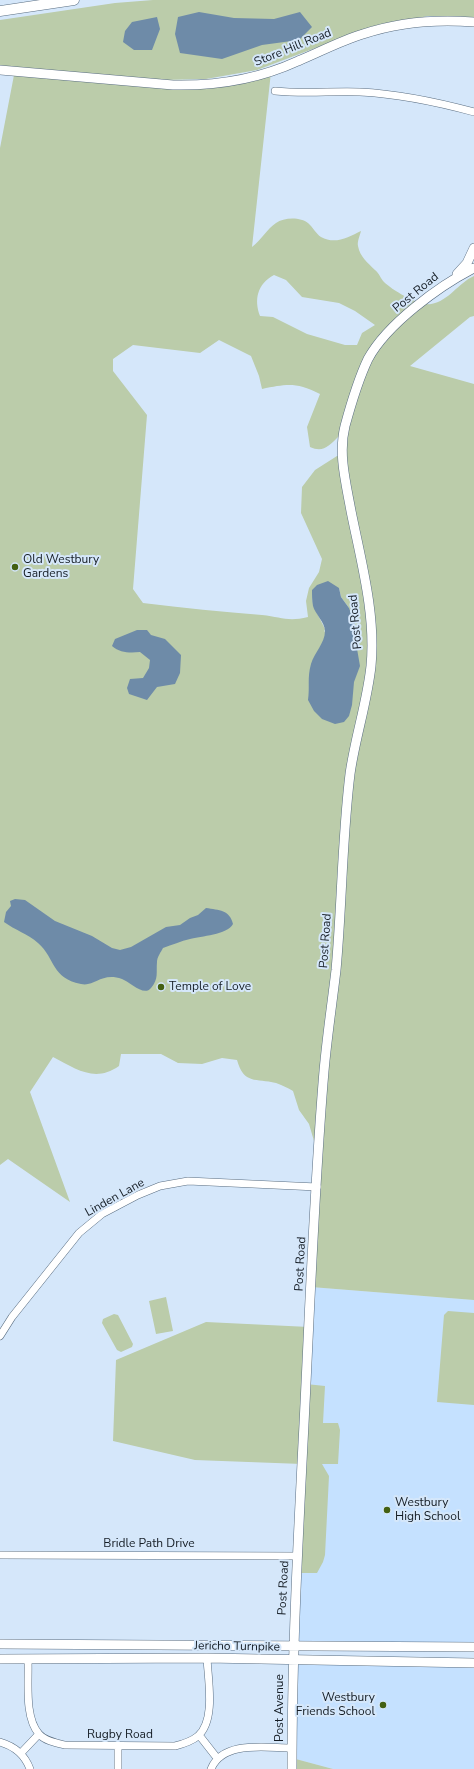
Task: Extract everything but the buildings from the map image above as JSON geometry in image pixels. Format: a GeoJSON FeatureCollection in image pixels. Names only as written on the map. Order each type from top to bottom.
{"type":"FeatureCollection","features":[{"type":"Feature","properties":{"kind":"highway"},"geometry":{"type":"LineString","coordinates":[[0,11],[74,0]]}},
{"type":"Feature","properties":{"kind":"main road","name":"Store Hill Road"},"geometry":{"type":"LineString","coordinates":[[0,70],[167,84],[202,85],[256,76],[297,62],[350,38],[385,28],[430,21],[474,22]]}},
{"type":"Feature","properties":{"kind":"main road","name":"Post Road"},"geometry":{"type":"LineString","coordinates":[[450,281],[467,263],[474,252]]}},
{"type":"Feature","properties":{"kind":"main road","name":"Post Road"},"geometry":{"type":"LineString","coordinates":[[293,1647],[324,1071],[337,955],[349,787],[355,746],[368,686],[372,649],[364,582],[343,466],[342,449],[344,429],[361,376],[369,358],[380,342],[412,310],[450,281],[474,268]]}},
{"type":"Feature","properties":{"kind":"main road","name":"Jericho Turnpike"},"geometry":{"type":"LineString","coordinates":[[0,1644],[474,1647]]}},
{"type":"Feature","properties":{"kind":"main road","name":"Post Avenue"},"geometry":{"type":"LineString","coordinates":[[292,1769],[293,1647]]}},
{"type":"Feature","properties":{"kind":"main road","name":"Jericho Turnpike"},"geometry":{"type":"LineString","coordinates":[[0,1659],[207,1658],[474,1662]]}},
{"type":"Feature","properties":{"kind":"street"},"geometry":{"type":"LineString","coordinates":[[275,91],[297,93],[340,92],[388,94],[474,112]]}},
{"type":"Feature","properties":{"kind":"street","name":"Linden Lane"},"geometry":{"type":"LineString","coordinates":[[0,1336],[12,1317],[79,1232],[102,1214],[138,1194],[160,1186],[188,1181],[317,1187]]}},
{"type":"Feature","properties":{"kind":"street","name":"Bridle Path Drive"},"geometry":{"type":"LineString","coordinates":[[0,1555],[297,1556]]}},
{"type":"Feature","properties":{"kind":"street"},"geometry":{"type":"LineString","coordinates":[[207,1658],[210,1708],[208,1718],[199,1735],[217,1758]]}},
{"type":"Feature","properties":{"kind":"street"},"geometry":{"type":"LineString","coordinates":[[21,1753],[39,1734],[32,1722],[29,1710],[28,1660]]}},
{"type":"Feature","properties":{"kind":"street","name":"Rugby Road"},"geometry":{"type":"LineString","coordinates":[[39,1734],[52,1742],[65,1745],[118,1746],[175,1746],[186,1743],[199,1735]]}},
{"type":"Feature","properties":{"kind":"street"},"geometry":{"type":"LineString","coordinates":[[0,1742],[21,1753],[30,1769]]}},
{"type":"Feature","properties":{"kind":"street"},"geometry":{"type":"LineString","coordinates":[[118,1746],[118,1769]]}},
{"type":"Feature","properties":{"kind":"street"},"geometry":{"type":"LineString","coordinates":[[211,1769],[217,1758],[238,1749],[291,1748]]}},
{"type":"Feature","properties":{"kind":"shaded area"},"geometry":{"type":"Polygon","coordinates":[[[199,12],[234,18],[274,19],[300,12],[312,27],[299,40],[262,45],[222,59],[180,53],[175,34],[178,17],[199,12]]]}},
{"type":"Feature","properties":{"kind":"shaded area"},"geometry":{"type":"Polygon","coordinates":[[[157,17],[160,29],[152,50],[134,50],[123,42],[125,31],[132,22],[157,17]]]}},
{"type":"Feature","properties":{"kind":"shaded area"},"geometry":{"type":"Polygon","coordinates":[[[328,581],[339,588],[341,597],[349,608],[358,633],[356,643],[360,666],[354,682],[352,705],[349,716],[344,722],[335,724],[322,719],[314,711],[308,700],[311,664],[325,635],[325,628],[313,606],[312,590],[317,585],[328,581]]]}},
{"type":"Feature","properties":{"kind":"shaded area"},"geometry":{"type":"Polygon","coordinates":[[[137,630],[147,630],[151,635],[165,639],[181,655],[180,673],[175,684],[157,687],[147,700],[129,694],[127,688],[130,679],[143,678],[149,668],[150,660],[140,652],[125,652],[112,646],[115,639],[137,630]]]}},
{"type":"Feature","properties":{"kind":"shaded area"},"geometry":{"type":"Polygon","coordinates":[[[15,899],[25,900],[55,921],[92,936],[112,948],[120,950],[131,947],[166,927],[180,925],[190,918],[198,915],[206,908],[227,913],[232,919],[233,924],[230,928],[220,933],[187,940],[163,948],[157,960],[157,975],[154,985],[148,990],[141,990],[122,979],[115,977],[103,978],[90,984],[81,984],[71,981],[59,973],[44,949],[38,943],[4,922],[6,912],[11,906],[10,901],[15,899]]]}},
{"type":"Feature","properties":{"kind":"shaded area","name":"Westbury High School"},"geometry":{"type":"Polygon","coordinates":[[[311,1287],[474,1300],[474,1647],[293,1647],[311,1287]]]}},
{"type":"Feature","properties":{"kind":"shaded area","name":"Westbury Friends School"},"geometry":{"type":"Polygon","coordinates":[[[292,1659],[474,1663],[474,1769],[333,1769],[292,1758],[292,1659]]]}},
{"type":"Feature","properties":{"kind":"green space"},"geometry":{"type":"Polygon","coordinates":[[[153,0],[474,0],[474,17],[428,16],[371,27],[257,70],[206,79],[163,80],[0,66],[0,20],[115,3],[153,0]]]}},
{"type":"Feature","properties":{"kind":"green space"},"geometry":{"type":"Polygon","coordinates":[[[271,72],[252,247],[273,225],[279,221],[288,219],[305,221],[321,237],[331,240],[352,236],[361,231],[358,241],[359,250],[365,260],[378,273],[384,282],[406,297],[426,304],[431,304],[443,299],[474,276],[474,316],[470,317],[410,366],[474,384],[474,1300],[311,1287],[319,1158],[309,1124],[299,1110],[293,1091],[276,1083],[247,1077],[240,1068],[237,1060],[222,1058],[202,1064],[178,1063],[161,1054],[121,1054],[119,1066],[110,1071],[94,1074],[78,1070],[53,1057],[30,1092],[70,1202],[8,1159],[0,1165],[0,148],[14,75],[136,86],[173,85],[271,72]],[[274,275],[264,283],[258,293],[257,304],[260,316],[273,317],[307,334],[345,345],[357,345],[362,333],[375,325],[355,311],[339,303],[302,297],[286,280],[274,275]],[[219,340],[200,353],[133,345],[113,359],[113,371],[147,415],[133,589],[143,603],[290,619],[308,617],[306,601],[309,588],[319,572],[322,559],[301,513],[302,487],[315,470],[337,456],[340,456],[338,437],[326,448],[315,449],[310,447],[307,427],[320,394],[304,387],[291,385],[262,389],[259,376],[251,356],[219,340]],[[339,588],[312,590],[313,605],[325,629],[324,632],[349,608],[341,597],[339,588]]]}},
{"type":"Feature","properties":{"kind":"green space"},"geometry":{"type":"Polygon","coordinates":[[[166,1297],[173,1331],[156,1334],[149,1301],[166,1297]]]}},
{"type":"Feature","properties":{"kind":"green space"},"geometry":{"type":"Polygon","coordinates":[[[448,1311],[474,1313],[474,1405],[437,1402],[444,1315],[448,1311]]]}},
{"type":"Feature","properties":{"kind":"green space"},"geometry":{"type":"Polygon","coordinates":[[[114,1314],[118,1315],[133,1344],[132,1347],[121,1352],[117,1350],[102,1323],[103,1319],[114,1314]]]}},
{"type":"Feature","properties":{"kind":"green space"},"geometry":{"type":"Polygon","coordinates":[[[206,1322],[309,1327],[306,1384],[325,1386],[323,1423],[338,1423],[340,1430],[338,1464],[322,1464],[329,1476],[325,1555],[317,1573],[296,1573],[302,1464],[195,1460],[113,1441],[116,1360],[206,1322]]]}},
{"type":"Feature","properties":{"kind":"green space"},"geometry":{"type":"Polygon","coordinates":[[[292,1758],[333,1769],[292,1769],[292,1758]]]}},
{"type":"Feature","properties":{"kind":"place","name":"Old Westbury Gardens"},"geometry":{"type":"Point","coordinates":[15,567]}},
{"type":"Feature","properties":{"kind":"place","name":"Temple of Love"},"geometry":{"type":"Point","coordinates":[161,987]}},
{"type":"Feature","properties":{"kind":"place","name":"Westbury High School"},"geometry":{"type":"Point","coordinates":[387,1510]}},
{"type":"Feature","properties":{"kind":"place","name":"Westbury Friends School"},"geometry":{"type":"Point","coordinates":[383,1705]}}]}
